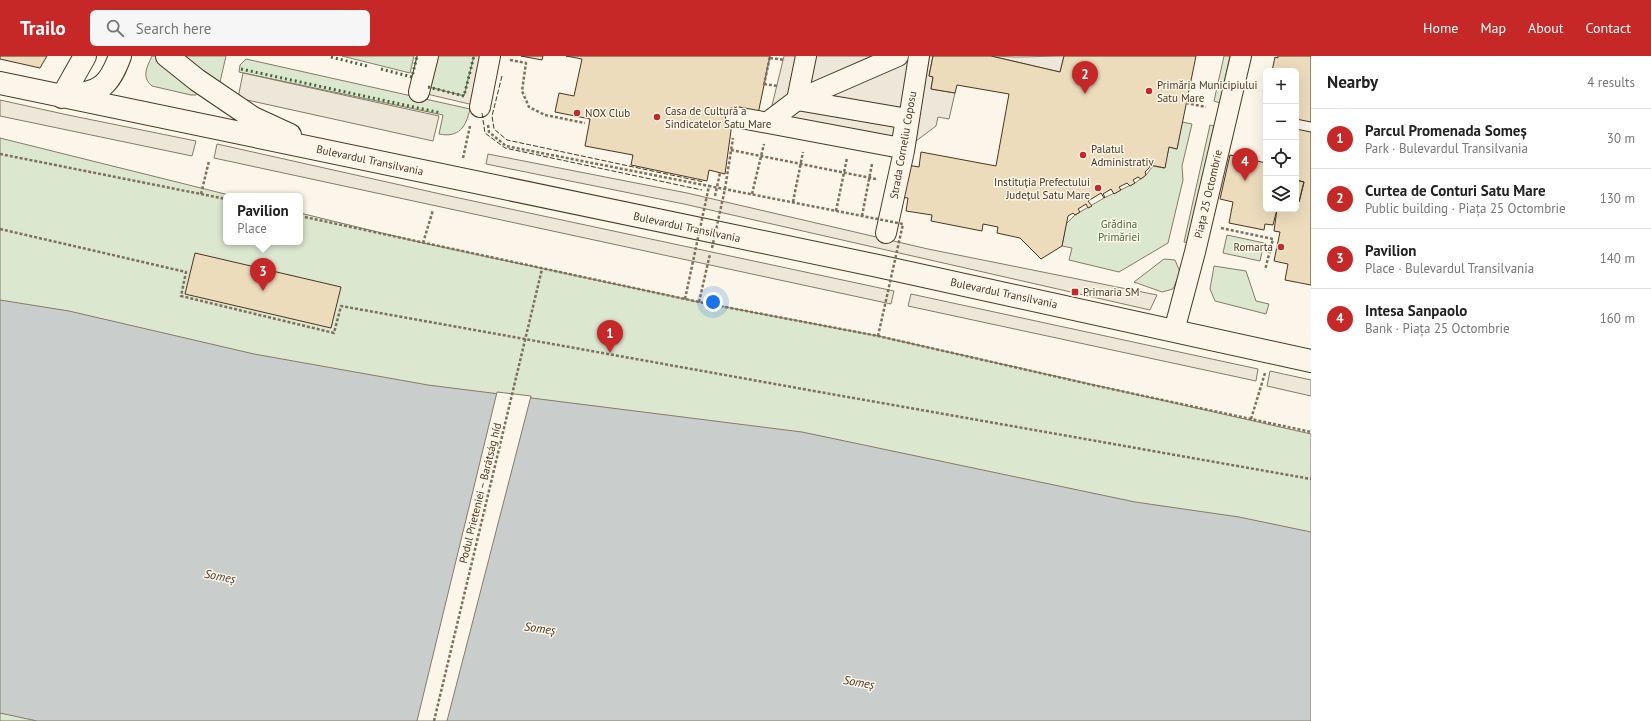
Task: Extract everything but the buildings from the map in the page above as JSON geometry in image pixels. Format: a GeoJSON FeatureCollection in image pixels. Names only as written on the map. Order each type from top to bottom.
{"type":"FeatureCollection","features":[{"type":"Feature","properties":{"kind":"street"},"geometry":{"type":"LineString","coordinates":[[62,97],[86,56]]}},
{"type":"Feature","properties":{"kind":"street","name":"Bulevardul Transilvania"},"geometry":{"type":"LineString","coordinates":[[62,97],[88,94],[105,85],[117,66],[120,56]]}},
{"type":"Feature","properties":{"kind":"street"},"geometry":{"type":"LineString","coordinates":[[167,56],[197,80],[253,118],[327,151]]}},
{"type":"Feature","properties":{"kind":"street"},"geometry":{"type":"LineString","coordinates":[[419,92],[428,56]]}},
{"type":"Feature","properties":{"kind":"street"},"geometry":{"type":"LineString","coordinates":[[483,113],[491,56]]}},
{"type":"Feature","properties":{"kind":"street"},"geometry":{"type":"LineString","coordinates":[[806,56],[805,101],[807,130]]}},
{"type":"Feature","properties":{"kind":"street"},"geometry":{"type":"LineString","coordinates":[[768,122],[805,101],[898,56]]}},
{"type":"Feature","properties":{"kind":"street","name":"Strada Corneliu Coposu"},"geometry":{"type":"LineString","coordinates":[[886,233],[904,151],[907,119],[919,56]]}},
{"type":"Feature","properties":{"kind":"street","name":"Piața 25 Octombrie"},"geometry":{"type":"LineString","coordinates":[[1174,331],[1195,252],[1240,56]]}},
{"type":"Feature","properties":{"kind":"street","name":"Bulevardul Transilvania"},"geometry":{"type":"LineString","coordinates":[[0,83],[878,266],[1311,361]]}},
{"type":"Feature","properties":{"kind":"street"},"geometry":{"type":"LineString","coordinates":[[736,117],[901,148],[907,119],[805,101]]}},
{"type":"Feature","properties":{"kind":"street"},"geometry":{"type":"LineString","coordinates":[[851,138],[856,110]]}},
{"type":"Feature","properties":{"kind":"street"},"geometry":{"type":"LineString","coordinates":[[876,143],[882,114]]}},
{"type":"Feature","properties":{"kind":"path"},"geometry":{"type":"LineString","coordinates":[[491,56],[526,63],[522,91],[528,107],[545,115],[585,123]]}},
{"type":"Feature","properties":{"kind":"path"},"geometry":{"type":"LineString","coordinates":[[764,84],[770,57]]}},
{"type":"Feature","properties":{"kind":"path"},"geometry":{"type":"LineString","coordinates":[[1186,103],[1206,107]]}},
{"type":"Feature","properties":{"kind":"path"},"geometry":{"type":"LineString","coordinates":[[483,113],[489,132],[506,146],[903,224],[878,336]]}},
{"type":"Feature","properties":{"kind":"path"},"geometry":{"type":"LineString","coordinates":[[699,302],[725,189],[736,117]]}},
{"type":"Feature","properties":{"kind":"path"},"geometry":{"type":"LineString","coordinates":[[752,194],[768,122]]}},
{"type":"Feature","properties":{"kind":"path"},"geometry":{"type":"LineString","coordinates":[[793,202],[807,130]]}},
{"type":"Feature","properties":{"kind":"path"},"geometry":{"type":"LineString","coordinates":[[836,211],[851,138]]}},
{"type":"Feature","properties":{"kind":"path"},"geometry":{"type":"LineString","coordinates":[[862,216],[876,143]]}},
{"type":"Feature","properties":{"kind":"path"},"geometry":{"type":"LineString","coordinates":[[731,150],[882,181]]}},
{"type":"Feature","properties":{"kind":"path"},"geometry":{"type":"LineString","coordinates":[[0,154],[223,198]]}},
{"type":"Feature","properties":{"kind":"path"},"geometry":{"type":"LineString","coordinates":[[201,194],[209,161]]}},
{"type":"Feature","properties":{"kind":"path"},"geometry":{"type":"LineString","coordinates":[[715,196],[720,172]]}},
{"type":"Feature","properties":{"kind":"path"},"geometry":{"type":"LineString","coordinates":[[685,299],[709,186]]}},
{"type":"Feature","properties":{"kind":"path"},"geometry":{"type":"LineString","coordinates":[[423,244],[433,210]]}},
{"type":"Feature","properties":{"kind":"path"},"geometry":{"type":"LineString","coordinates":[[303,217],[423,244],[699,302],[878,336],[1085,384],[1311,432]]}},
{"type":"Feature","properties":{"kind":"path"},"geometry":{"type":"LineString","coordinates":[[1219,228],[1273,239],[1265,270]]}},
{"type":"Feature","properties":{"kind":"path"},"geometry":{"type":"LineString","coordinates":[[0,229],[186,272],[181,296],[334,333],[341,306],[837,396],[1311,479]]}},
{"type":"Feature","properties":{"kind":"path","name":"Podul Prieteniei – Barátság híd"},"geometry":{"type":"LineString","coordinates":[[434,721],[542,269]]}},
{"type":"Feature","properties":{"kind":"path"},"geometry":{"type":"LineString","coordinates":[[1251,419],[1265,371]]}},
{"type":"Feature","properties":{"kind":"green space"},"geometry":{"type":"Polygon","coordinates":[[[152,56],[161,56],[197,91],[196,95],[152,86],[147,79],[146,72],[152,56]]]}},
{"type":"Feature","properties":{"kind":"green space"},"geometry":{"type":"Polygon","coordinates":[[[173,56],[226,56],[220,82],[173,56]]]}},
{"type":"Feature","properties":{"kind":"green space"},"geometry":{"type":"Polygon","coordinates":[[[342,56],[414,56],[410,73],[342,56]]]}},
{"type":"Feature","properties":{"kind":"green space"},"geometry":{"type":"Polygon","coordinates":[[[432,56],[474,56],[464,96],[425,86],[432,56]]]}},
{"type":"Feature","properties":{"kind":"green space"},"geometry":{"type":"Polygon","coordinates":[[[1224,56],[1230,56],[1220,103],[1214,101],[1224,56]]]}},
{"type":"Feature","properties":{"kind":"green space"},"geometry":{"type":"Polygon","coordinates":[[[246,59],[470,109],[464,126],[457,133],[446,135],[439,134],[443,115],[239,72],[240,65],[246,59]]]}},
{"type":"Feature","properties":{"kind":"green space","name":"Grădina Primăriei"},"geometry":{"type":"Polygon","coordinates":[[[1182,122],[1192,124],[1182,166],[1183,180],[1168,243],[1119,272],[1069,260],[1072,248],[1062,246],[1066,224],[1075,215],[1104,198],[1135,183],[1146,175],[1153,166],[1164,168],[1169,147],[1177,149],[1182,122]]]}},
{"type":"Feature","properties":{"kind":"green space"},"geometry":{"type":"Polygon","coordinates":[[[1210,125],[1214,126],[1189,243],[1184,242],[1210,125]]]}},
{"type":"Feature","properties":{"kind":"green space"},"geometry":{"type":"Polygon","coordinates":[[[0,138],[223,194],[223,245],[303,245],[303,214],[423,243],[699,302],[878,336],[1311,434],[1311,721],[0,721],[0,138]]]}},
{"type":"Feature","properties":{"kind":"green space"},"geometry":{"type":"Polygon","coordinates":[[[1227,235],[1264,243],[1260,261],[1223,253],[1227,235]]]}},
{"type":"Feature","properties":{"kind":"green space"},"geometry":{"type":"Polygon","coordinates":[[[1164,259],[1175,260],[1180,272],[1173,289],[1162,292],[1134,282],[1164,259]]]}},
{"type":"Feature","properties":{"kind":"green space"},"geometry":{"type":"Polygon","coordinates":[[[1214,266],[1246,271],[1256,301],[1269,304],[1266,314],[1215,301],[1210,289],[1214,266]]]}},
{"type":"Feature","properties":{"kind":"shaded area"},"geometry":{"type":"Polygon","coordinates":[[[417,56],[432,56],[425,86],[464,96],[474,56],[492,56],[482,107],[410,90],[417,56]]]}},
{"type":"Feature","properties":{"kind":"shaded area"},"geometry":{"type":"Polygon","coordinates":[[[784,56],[933,56],[929,76],[933,77],[931,89],[955,93],[949,119],[938,117],[936,126],[912,144],[768,122],[784,56]]]}},
{"type":"Feature","properties":{"kind":"shaded area"},"geometry":{"type":"Polygon","coordinates":[[[991,56],[1016,57],[1064,56],[1060,72],[991,56]]]}},
{"type":"Feature","properties":{"kind":"shaded area"},"geometry":{"type":"Polygon","coordinates":[[[243,73],[439,116],[433,141],[238,98],[243,73]]]}},
{"type":"Feature","properties":{"kind":"shaded area"},"geometry":{"type":"Polygon","coordinates":[[[0,100],[196,141],[192,156],[0,116],[0,100]]]}},
{"type":"Feature","properties":{"kind":"shaded area"},"geometry":{"type":"Polygon","coordinates":[[[217,144],[445,195],[894,291],[891,304],[214,158],[217,144]]]}},
{"type":"Feature","properties":{"kind":"shaded area"},"geometry":{"type":"Polygon","coordinates":[[[488,154],[687,193],[928,249],[1157,295],[1150,310],[684,204],[486,164],[488,154]]]}},
{"type":"Feature","properties":{"kind":"shaded area"},"geometry":{"type":"Polygon","coordinates":[[[911,294],[1258,369],[1256,381],[908,306],[911,294]]]}},
{"type":"Feature","properties":{"kind":"shaded area"},"geometry":{"type":"Polygon","coordinates":[[[1270,371],[1311,380],[1311,396],[1267,386],[1270,371]]]}},
{"type":"Feature","properties":{"kind":"water","name":"Someș"},"geometry":{"type":"Polygon","coordinates":[[[0,300],[69,311],[254,354],[428,385],[802,432],[1135,502],[1239,517],[1311,532],[1311,721],[37,721],[0,713],[0,300]]]}},
{"type":"Feature","properties":{"kind":"pier"},"geometry":{"type":"Polygon","coordinates":[[[497,392],[531,396],[447,721],[417,721],[497,392]]]}},
{"type":"Feature","properties":{"kind":"hedge"},"geometry":{"type":"LineString","coordinates":[[381,69],[412,77],[417,56]]}},
{"type":"Feature","properties":{"kind":"hedge"},"geometry":{"type":"LineString","coordinates":[[428,87],[464,96],[474,56]]}},
{"type":"Feature","properties":{"kind":"hedge"},"geometry":{"type":"LineString","coordinates":[[331,57],[367,66]]}},
{"type":"Feature","properties":{"kind":"hedge"},"geometry":{"type":"LineString","coordinates":[[241,69],[441,113]]}},
{"type":"Feature","properties":{"kind":"fence"},"geometry":{"type":"LineString","coordinates":[[502,76],[492,116],[494,129],[507,140],[704,182]]}},
{"type":"Feature","properties":{"kind":"fence"},"geometry":{"type":"LineString","coordinates":[[482,113],[485,133],[505,148],[702,190]]}},
{"type":"Feature","properties":{"kind":"place","name":"Primăria Municipiului Satu Mare"},"geometry":{"type":"Point","coordinates":[1149,91]}},
{"type":"Feature","properties":{"kind":"place","name":"Curtea de Conturi Satu Mare"},"geometry":{"type":"Point","coordinates":[1085,94]}},
{"type":"Feature","properties":{"kind":"place","name":"NOX Club"},"geometry":{"type":"Point","coordinates":[577,113]}},
{"type":"Feature","properties":{"kind":"place","name":"Casa de Cultură a Sindicatelor Satu Mare"},"geometry":{"type":"Point","coordinates":[657,117]}},
{"type":"Feature","properties":{"kind":"place","name":"Palatul Administrativ"},"geometry":{"type":"Point","coordinates":[1083,155]}},
{"type":"Feature","properties":{"kind":"place","name":"Intesa Sanpaolo"},"geometry":{"type":"Point","coordinates":[1245,181]}},
{"type":"Feature","properties":{"kind":"place","name":"Instituția Prefectului Județul Satu Mare"},"geometry":{"type":"Point","coordinates":[1098,188]}},
{"type":"Feature","properties":{"kind":"place","name":"Romarta"},"geometry":{"type":"Point","coordinates":[1281,247]}},
{"type":"Feature","properties":{"kind":"place","name":"Pavilion"},"geometry":{"type":"Point","coordinates":[263,291]}},
{"type":"Feature","properties":{"kind":"place","name":"Primaria SM"},"geometry":{"type":"Point","coordinates":[1075,292]}},
{"type":"Feature","properties":{"kind":"place","name":"Parcul Promenada Someș"},"geometry":{"type":"Point","coordinates":[610,353]}}]}
